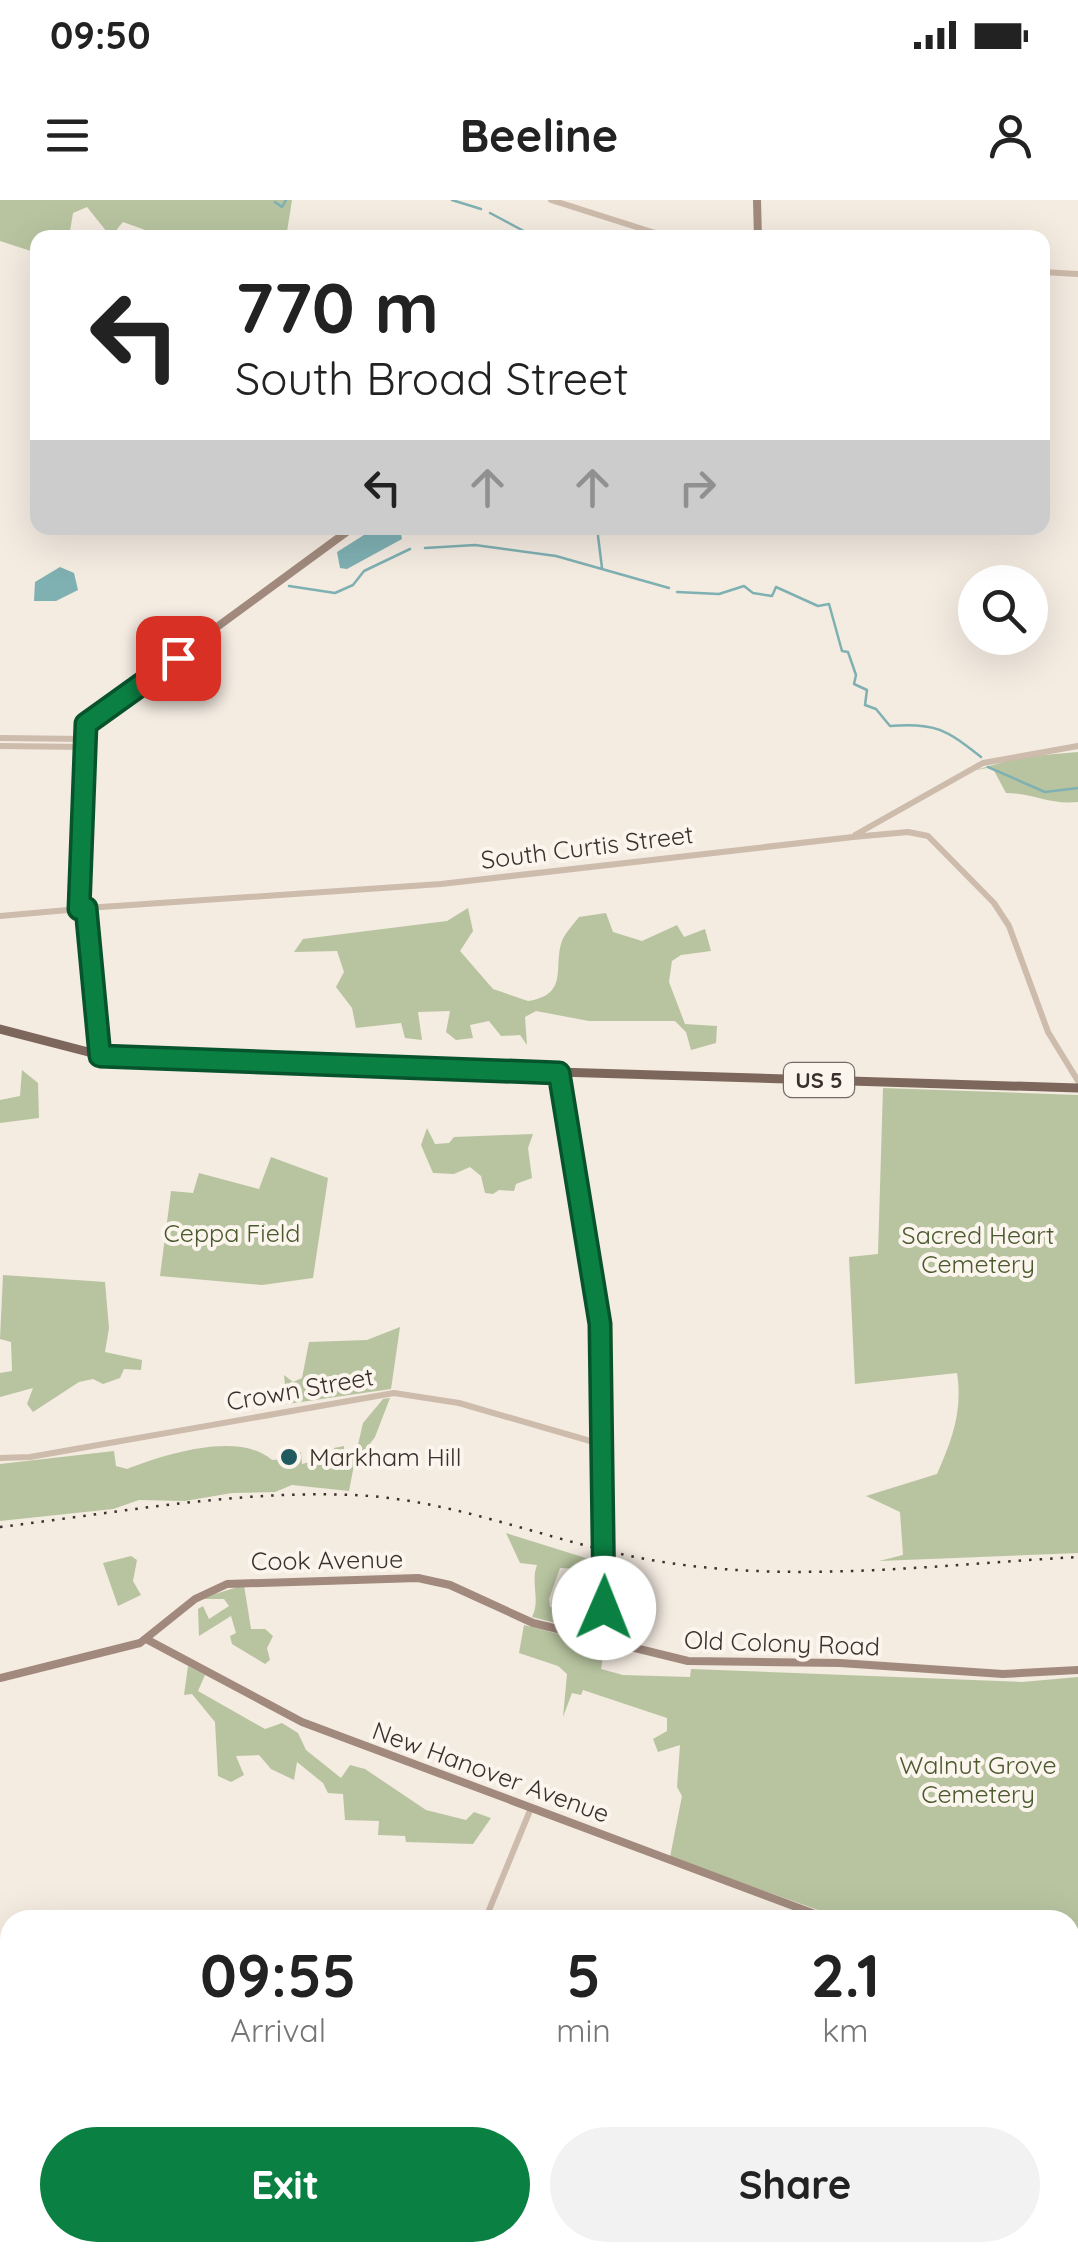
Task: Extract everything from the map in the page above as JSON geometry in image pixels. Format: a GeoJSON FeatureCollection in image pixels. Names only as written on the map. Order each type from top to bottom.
{"type":"FeatureCollection","features":[{"type":"Feature","properties":{"kind":"main road"},"geometry":{"type":"LineString","coordinates":[[756,200],[758,230]]}},
{"type":"Feature","properties":{"kind":"main road"},"geometry":{"type":"LineString","coordinates":[[100,1056],[82,908],[86,724],[342,535]]}},
{"type":"Feature","properties":{"kind":"main road","name":"US 5"},"geometry":{"type":"LineString","coordinates":[[0,1029],[100,1056],[559,1073],[1078,1084]]}},
{"type":"Feature","properties":{"kind":"main road","name":"Old Colony Road"},"geometry":{"type":"LineString","coordinates":[[438,1580],[520,1619],[668,1658],[728,1665],[819,1662],[1003,1674],[1078,1670]]}},
{"type":"Feature","properties":{"kind":"main road","name":"Cook Avenue"},"geometry":{"type":"LineString","coordinates":[[0,1678],[146,1639],[196,1600],[227,1584],[438,1580]]}},
{"type":"Feature","properties":{"kind":"main road","name":"New Hanover Avenue"},"geometry":{"type":"LineString","coordinates":[[146,1639],[293,1718],[805,1910]]}},
{"type":"Feature","properties":{"kind":"street"},"geometry":{"type":"LineString","coordinates":[[550,200],[646,230]]}},
{"type":"Feature","properties":{"kind":"street"},"geometry":{"type":"LineString","coordinates":[[1050,272],[1078,274]]}},
{"type":"Feature","properties":{"kind":"street"},"geometry":{"type":"LineString","coordinates":[[0,738],[17,742],[86,743]]}},
{"type":"Feature","properties":{"kind":"street"},"geometry":{"type":"LineString","coordinates":[[0,746],[17,742]]}},
{"type":"Feature","properties":{"kind":"street","name":"South Curtis Street"},"geometry":{"type":"LineString","coordinates":[[0,916],[442,884],[852,837],[983,763],[1078,746]]}},
{"type":"Feature","properties":{"kind":"street"},"geometry":{"type":"LineString","coordinates":[[852,837],[908,832],[928,836],[994,903],[1009,926],[1048,1032],[1078,1084]]}},
{"type":"Feature","properties":{"kind":"street"},"geometry":{"type":"LineString","coordinates":[[559,1073],[600,1324],[605,1564],[598,1640]]}},
{"type":"Feature","properties":{"kind":"street","name":"Crown Street"},"geometry":{"type":"LineString","coordinates":[[0,1458],[30,1457],[394,1393],[459,1402],[604,1445]]}},
{"type":"Feature","properties":{"kind":"street"},"geometry":{"type":"LineString","coordinates":[[489,1910],[531,1808]]}},
{"type":"Feature","properties":{"kind":"green space"},"geometry":{"type":"Polygon","coordinates":[[[0,200],[292,200],[287,230],[145,230],[123,222],[117,230],[105,230],[87,207],[73,213],[70,230],[30,230],[30,251],[0,241],[0,200]]]}},
{"type":"Feature","properties":{"kind":"green space"},"geometry":{"type":"Polygon","coordinates":[[[1078,752],[1078,802],[1006,793],[992,767],[972,771],[1021,757],[1078,752]]]}},
{"type":"Feature","properties":{"kind":"green space"},"geometry":{"type":"Polygon","coordinates":[[[468,908],[473,931],[460,951],[493,989],[528,1001],[541,998],[554,987],[562,941],[579,917],[606,913],[613,932],[642,941],[677,925],[684,937],[705,929],[711,951],[681,955],[672,961],[669,982],[685,1024],[717,1026],[716,1043],[691,1050],[686,1032],[675,1021],[589,1021],[536,1011],[525,1017],[527,1045],[520,1035],[501,1036],[489,1021],[470,1025],[473,1038],[456,1040],[446,1032],[450,1011],[418,1012],[422,1040],[405,1038],[401,1023],[356,1028],[352,1008],[336,987],[344,972],[337,951],[294,952],[303,939],[447,921],[468,908]]]}},
{"type":"Feature","properties":{"kind":"green space"},"geometry":{"type":"Polygon","coordinates":[[[22,1070],[38,1083],[39,1118],[0,1123],[0,1100],[20,1096],[22,1070]]]}},
{"type":"Feature","properties":{"kind":"green space","name":"Sacred Heart Cemetery"},"geometry":{"type":"Polygon","coordinates":[[[883,1088],[1078,1095],[1078,1553],[879,1561],[903,1555],[900,1512],[866,1496],[937,1474],[952,1437],[959,1400],[957,1373],[855,1384],[849,1257],[878,1254],[883,1088]]]}},
{"type":"Feature","properties":{"kind":"green space"},"geometry":{"type":"Polygon","coordinates":[[[427,1128],[435,1144],[449,1143],[454,1137],[533,1134],[528,1148],[532,1178],[516,1184],[514,1191],[499,1190],[493,1194],[485,1193],[481,1176],[470,1167],[454,1174],[433,1173],[421,1145],[427,1128]]]}},
{"type":"Feature","properties":{"kind":"green space","name":"Ceppa Field"},"geometry":{"type":"Polygon","coordinates":[[[271,1157],[328,1178],[313,1278],[262,1285],[160,1276],[171,1191],[193,1193],[199,1173],[259,1189],[271,1157]]]}},
{"type":"Feature","properties":{"kind":"green space"},"geometry":{"type":"Polygon","coordinates":[[[3,1275],[105,1282],[109,1328],[105,1352],[142,1360],[141,1370],[124,1369],[120,1378],[103,1384],[93,1379],[79,1382],[33,1412],[27,1404],[33,1388],[0,1397],[0,1373],[12,1371],[11,1342],[0,1339],[3,1275]]]}},
{"type":"Feature","properties":{"kind":"green space"},"geometry":{"type":"Polygon","coordinates":[[[400,1327],[391,1389],[287,1404],[284,1375],[293,1382],[302,1378],[309,1342],[367,1340],[400,1327]]]}},
{"type":"Feature","properties":{"kind":"green space"},"geometry":{"type":"Polygon","coordinates":[[[390,1398],[375,1437],[354,1465],[349,1491],[292,1485],[275,1492],[232,1493],[185,1501],[139,1500],[113,1509],[0,1521],[0,1464],[114,1451],[116,1466],[127,1469],[181,1452],[222,1446],[258,1451],[272,1460],[291,1459],[292,1452],[301,1452],[302,1464],[335,1455],[334,1448],[344,1446],[344,1455],[357,1449],[363,1423],[383,1399],[390,1398]]]}},
{"type":"Feature","properties":{"kind":"green space"},"geometry":{"type":"Polygon","coordinates":[[[506,1533],[589,1559],[581,1569],[560,1568],[549,1599],[550,1607],[558,1608],[564,1625],[532,1617],[537,1565],[520,1563],[506,1533]]]}},
{"type":"Feature","properties":{"kind":"green space"},"geometry":{"type":"Polygon","coordinates":[[[131,1556],[137,1560],[133,1581],[141,1595],[118,1606],[103,1563],[131,1556]]]}},
{"type":"Feature","properties":{"kind":"green space"},"geometry":{"type":"Polygon","coordinates":[[[244,1585],[251,1629],[265,1629],[273,1636],[267,1648],[270,1660],[265,1664],[232,1644],[230,1636],[236,1633],[231,1616],[199,1636],[198,1609],[203,1606],[209,1619],[229,1606],[224,1599],[199,1599],[244,1585]]]}},
{"type":"Feature","properties":{"kind":"green space","name":"Walnut Grove Cemetery"},"geometry":{"type":"Polygon","coordinates":[[[524,1625],[605,1646],[601,1669],[623,1675],[690,1677],[691,1669],[1022,1682],[1078,1677],[1078,1910],[818,1910],[670,1857],[682,1796],[677,1787],[680,1745],[658,1752],[653,1739],[667,1731],[667,1718],[583,1690],[581,1695],[572,1693],[563,1717],[567,1674],[558,1666],[519,1653],[524,1625]]]}},
{"type":"Feature","properties":{"kind":"green space"},"geometry":{"type":"Polygon","coordinates":[[[188,1666],[205,1675],[198,1691],[265,1729],[282,1723],[298,1733],[306,1750],[341,1778],[350,1765],[365,1769],[426,1810],[466,1820],[474,1812],[491,1818],[473,1844],[406,1842],[405,1836],[378,1835],[379,1821],[345,1820],[343,1794],[328,1793],[323,1783],[297,1762],[294,1780],[271,1769],[259,1755],[236,1756],[244,1775],[231,1782],[218,1776],[215,1722],[192,1694],[184,1695],[188,1666]]]}},
{"type":"Feature","properties":{"kind":"water"},"geometry":{"type":"Polygon","coordinates":[[[364,535],[401,535],[402,539],[347,569],[340,568],[337,552],[364,535]]]}},
{"type":"Feature","properties":{"kind":"water"},"geometry":{"type":"Polygon","coordinates":[[[60,567],[74,573],[78,590],[56,601],[34,601],[35,582],[60,567]]]}},
{"type":"Feature","properties":{"kind":"waterway"},"geometry":{"type":"LineString","coordinates":[[275,202],[282,207],[286,200]]}},
{"type":"Feature","properties":{"kind":"waterway"},"geometry":{"type":"LineString","coordinates":[[452,200],[481,209]]}},
{"type":"Feature","properties":{"kind":"waterway"},"geometry":{"type":"LineString","coordinates":[[490,213],[522,230]]}},
{"type":"Feature","properties":{"kind":"waterway"},"geometry":{"type":"LineString","coordinates":[[598,535],[602,568]]}},
{"type":"Feature","properties":{"kind":"waterway"},"geometry":{"type":"LineString","coordinates":[[425,548],[475,545],[556,556],[669,588]]}},
{"type":"Feature","properties":{"kind":"waterway"},"geometry":{"type":"LineString","coordinates":[[289,586],[335,593],[353,585],[364,571],[410,549]]}},
{"type":"Feature","properties":{"kind":"waterway"},"geometry":{"type":"LineString","coordinates":[[677,592],[719,594],[744,586],[753,593],[772,596],[776,587],[818,606],[829,604],[842,651],[848,652],[856,675],[854,684],[867,690],[865,705],[876,709],[890,726],[918,725],[940,730],[981,757]]}},
{"type":"Feature","properties":{"kind":"waterway"},"geometry":{"type":"LineString","coordinates":[[988,767],[1045,792],[1078,788]]}},
{"type":"Feature","properties":{"kind":"railway"},"geometry":{"type":"LineString","coordinates":[[0,1527],[221,1499],[354,1495],[435,1506],[630,1556],[720,1569],[822,1572],[1078,1557]]}},
{"type":"Feature","properties":{"kind":"place","name":"Markham Hill"},"geometry":{"type":"Point","coordinates":[289,1457]}},
{"type":"Feature","properties":{"kind":"route"},"geometry":{"type":"LineString","coordinates":[[178,658],[86,724],[79,909],[86,908],[100,1056],[559,1073],[600,1324],[604,1389],[604,1608]]}}]}
